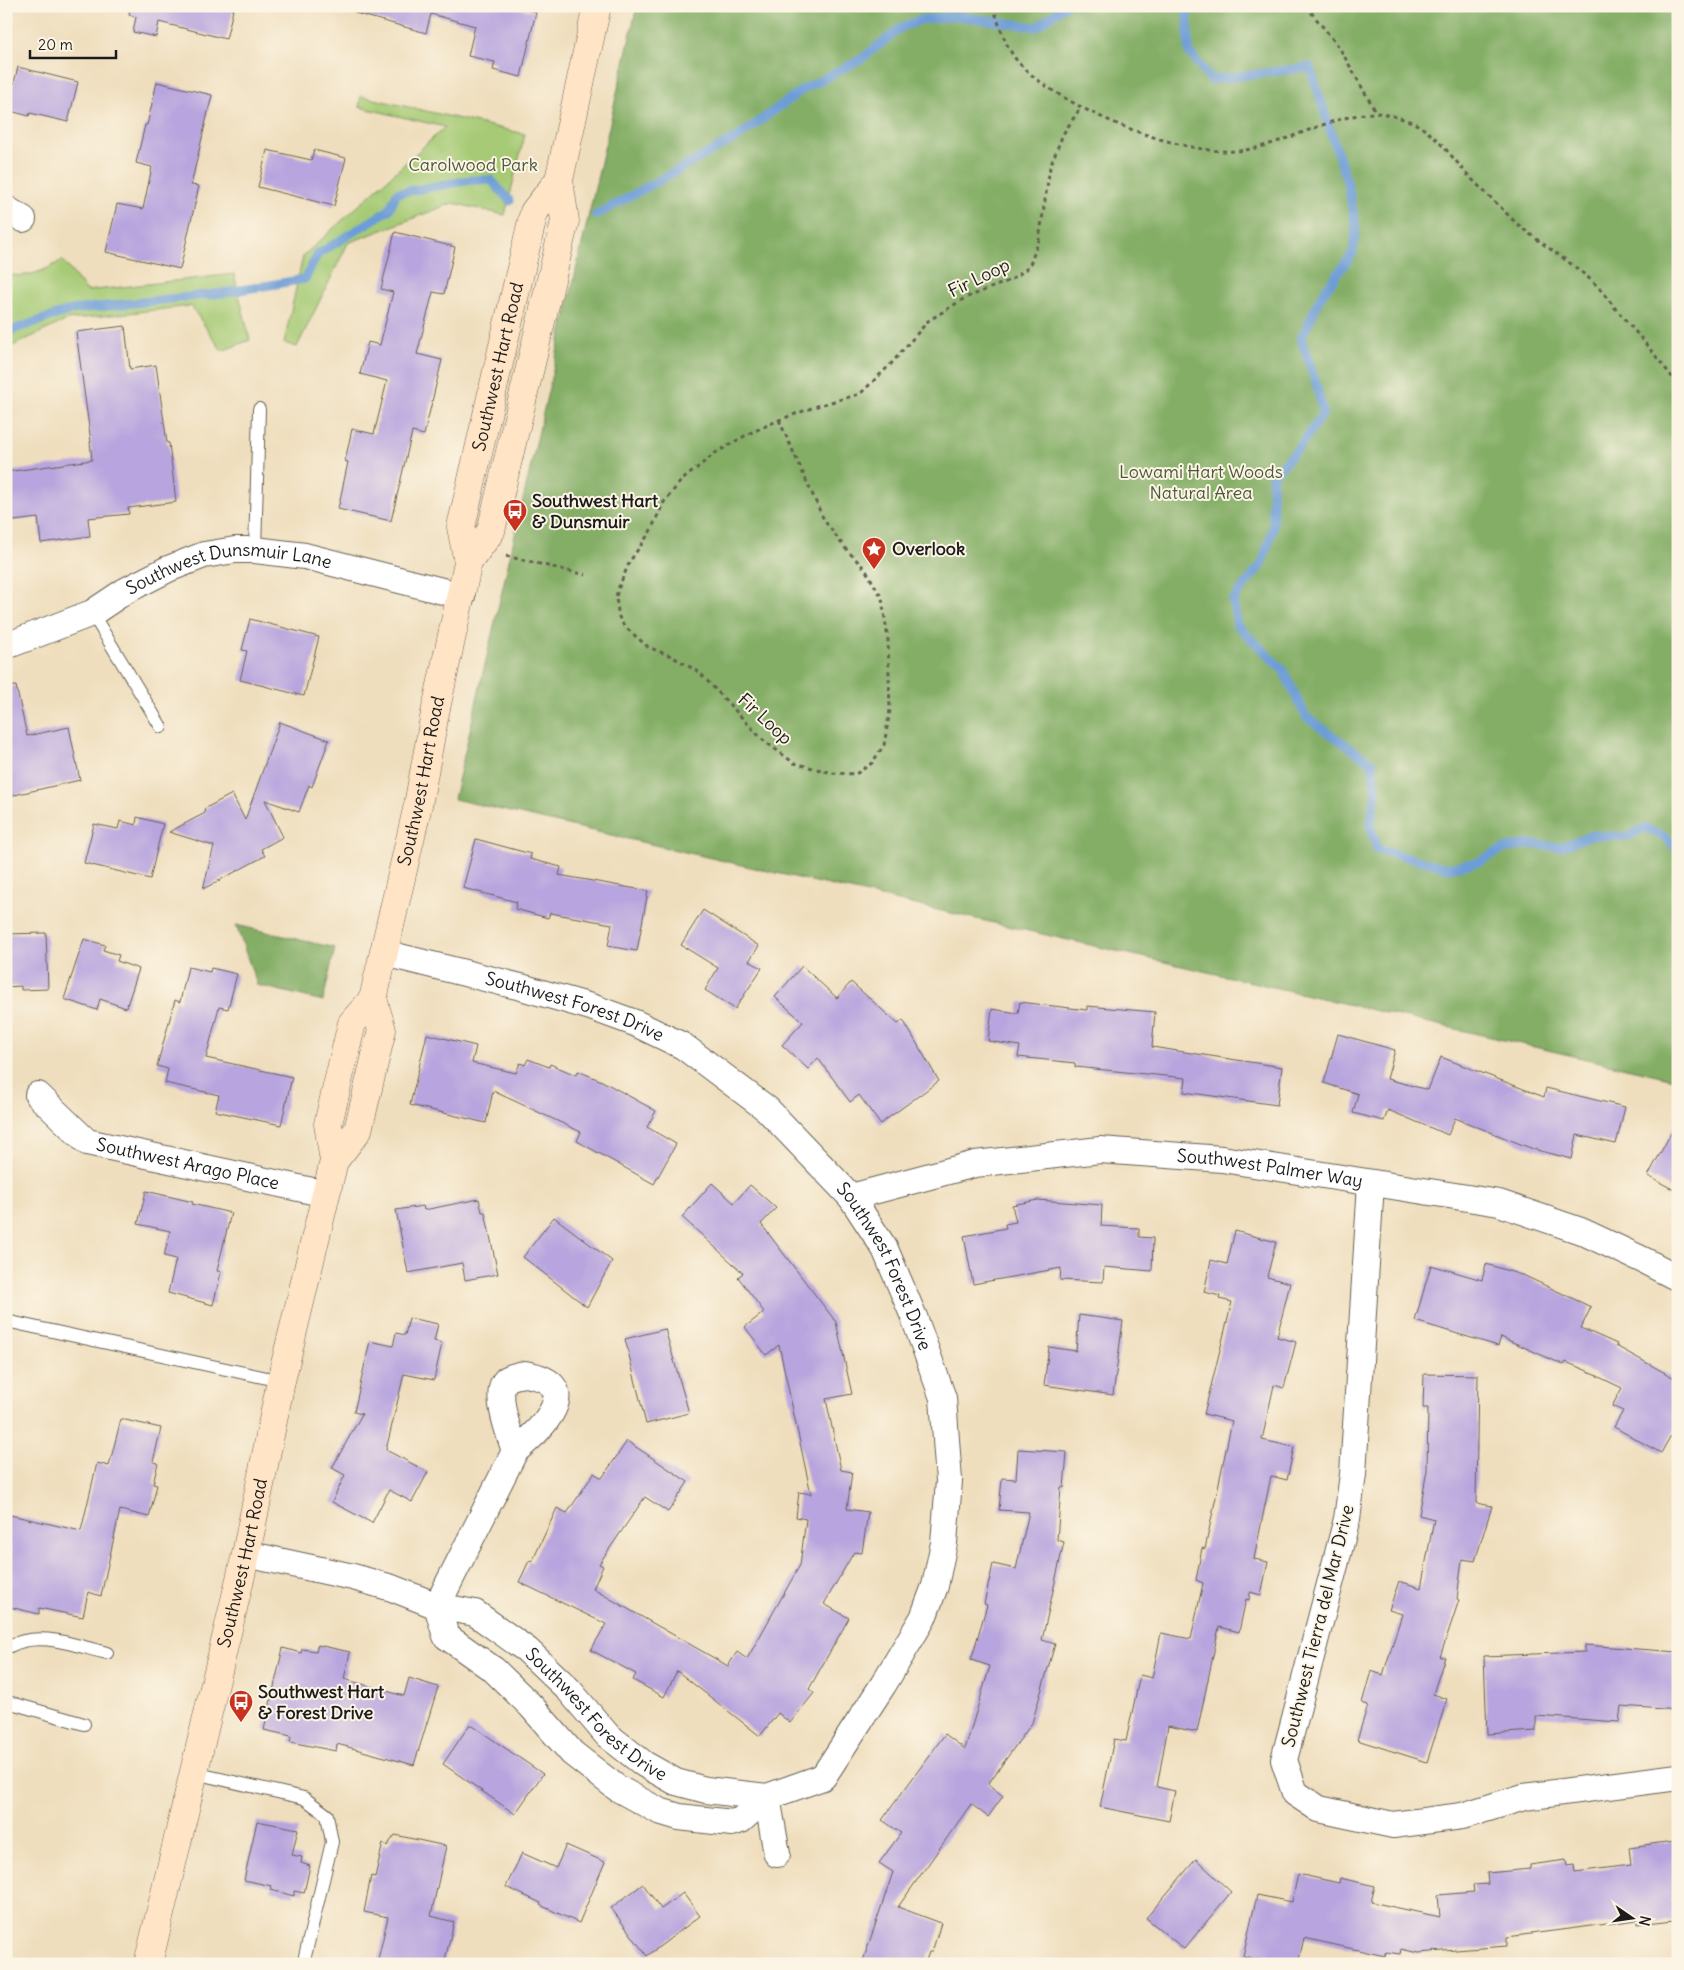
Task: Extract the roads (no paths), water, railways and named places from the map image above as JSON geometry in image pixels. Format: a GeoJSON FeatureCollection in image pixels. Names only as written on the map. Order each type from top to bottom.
{"type":"FeatureCollection","features":[{"type":"Feature","properties":{"kind":"main road","name":"Southwest Hart Road"},"geometry":{"type":"LineString","coordinates":[[148,1964],[246,1554],[281,1381],[334,1161],[328,1124],[352,1022],[373,999],[418,805],[462,596],[473,556],[461,527],[534,212],[558,180],[597,6]]}},
{"type":"Feature","properties":{"kind":"street","name":"Southwest Dunsmuir Lane"},"geometry":{"type":"LineString","coordinates":[[6,646],[92,613],[125,592],[168,569],[204,555],[234,550],[255,550],[306,556],[462,596]]}},
{"type":"Feature","properties":{"kind":"street","name":"Southwest Forest Drive"},"geometry":{"type":"LineString","coordinates":[[384,953],[521,987],[591,1007],[634,1023],[683,1046],[767,1109],[851,1198],[885,1249],[914,1317],[943,1398],[949,1481],[944,1543],[936,1586],[923,1618],[883,1685],[823,1777],[767,1797],[741,1820],[732,1823],[680,1817],[659,1811],[617,1788],[572,1753],[532,1706],[494,1670],[446,1636],[437,1606]]}},
{"type":"Feature","properties":{"kind":"street","name":"Southwest Arago Place"},"geometry":{"type":"LineString","coordinates":[[38,1095],[87,1142],[326,1194]]}},
{"type":"Feature","properties":{"kind":"street","name":"Southwest Palmer Way"},"geometry":{"type":"LineString","coordinates":[[851,1198],[975,1164],[1100,1150],[1222,1159],[1498,1203],[1581,1231],[1678,1278]]}},
{"type":"Feature","properties":{"kind":"street","name":"Southwest Tierra del Mar Drive"},"geometry":{"type":"LineString","coordinates":[[1371,1183],[1353,1474],[1347,1519],[1284,1760],[1295,1793],[1319,1809],[1393,1824],[1462,1816],[1524,1796],[1678,1777]]}},
{"type":"Feature","properties":{"kind":"street"},"geometry":{"type":"LineString","coordinates":[[437,1606],[515,1452]]}},
{"type":"Feature","properties":{"kind":"street","name":"Southwest Forest Drive"},"geometry":{"type":"LineString","coordinates":[[246,1554],[353,1577],[392,1588],[437,1606],[475,1613],[527,1650],[569,1690],[607,1735],[644,1764],[676,1782],[706,1790],[767,1797]]}},
{"type":"Feature","properties":{"kind":"street"},"geometry":{"type":"LineString","coordinates":[[767,1797],[778,1854]]}},
{"type":"Feature","properties":{"kind":"lane"},"geometry":{"type":"LineString","coordinates":[[255,550],[259,409]]}},
{"type":"Feature","properties":{"kind":"lane"},"geometry":{"type":"LineString","coordinates":[[92,613],[161,727]]}},
{"type":"Feature","properties":{"kind":"lane"},"geometry":{"type":"LineString","coordinates":[[6,1321],[281,1381]]}},
{"type":"Feature","properties":{"kind":"lane"},"geometry":{"type":"LineString","coordinates":[[10,1646],[19,1641],[53,1640],[107,1653]]}},
{"type":"Feature","properties":{"kind":"lane"},"geometry":{"type":"LineString","coordinates":[[6,1700],[84,1724]]}},
{"type":"Feature","properties":{"kind":"lane"},"geometry":{"type":"LineString","coordinates":[[194,1773],[304,1798],[327,1815],[332,1842],[305,1956]]}},
{"type":"Feature","properties":{"kind":"waterway"},"geometry":{"type":"LineString","coordinates":[[596,215],[738,137],[802,90],[860,60],[902,27],[920,20],[957,16],[1037,27],[1065,6]]}},
{"type":"Feature","properties":{"kind":"waterway"},"geometry":{"type":"LineString","coordinates":[[1187,6],[1189,52],[1211,80],[1310,67],[1348,185],[1356,228],[1353,253],[1321,296],[1301,339],[1316,383],[1323,413],[1301,445],[1272,477],[1273,528],[1262,564],[1233,600],[1237,625],[1283,670],[1306,717],[1372,763],[1376,792],[1370,825],[1377,849],[1448,868],[1478,862],[1503,849],[1529,844],[1560,847],[1592,835],[1626,837],[1645,828],[1667,838],[1678,851]]}},
{"type":"Feature","properties":{"kind":"waterway"},"geometry":{"type":"LineString","coordinates":[[6,332],[71,310],[223,293],[305,279],[318,254],[389,210],[397,193],[471,180],[491,180],[510,201]]}},
{"type":"Feature","properties":{"kind":"place","name":"Southwest Hart & Dunsmuir"},"geometry":{"type":"Point","coordinates":[515,532]}},
{"type":"Feature","properties":{"kind":"place","name":"Overlook"},"geometry":{"type":"Point","coordinates":[874,570]}},
{"type":"Feature","properties":{"kind":"place","name":"Southwest Hart & Forest Drive"},"geometry":{"type":"Point","coordinates":[241,1723]}},
{"type":"Feature","properties":{"kind":"park label","name":"Carolwood Park"},"geometry":{"type":"Point","coordinates":[473,165]}},
{"type":"Feature","properties":{"kind":"park label","name":"Lowami Hart Woods Natural Area"},"geometry":{"type":"Point","coordinates":[1201,482]}}]}
